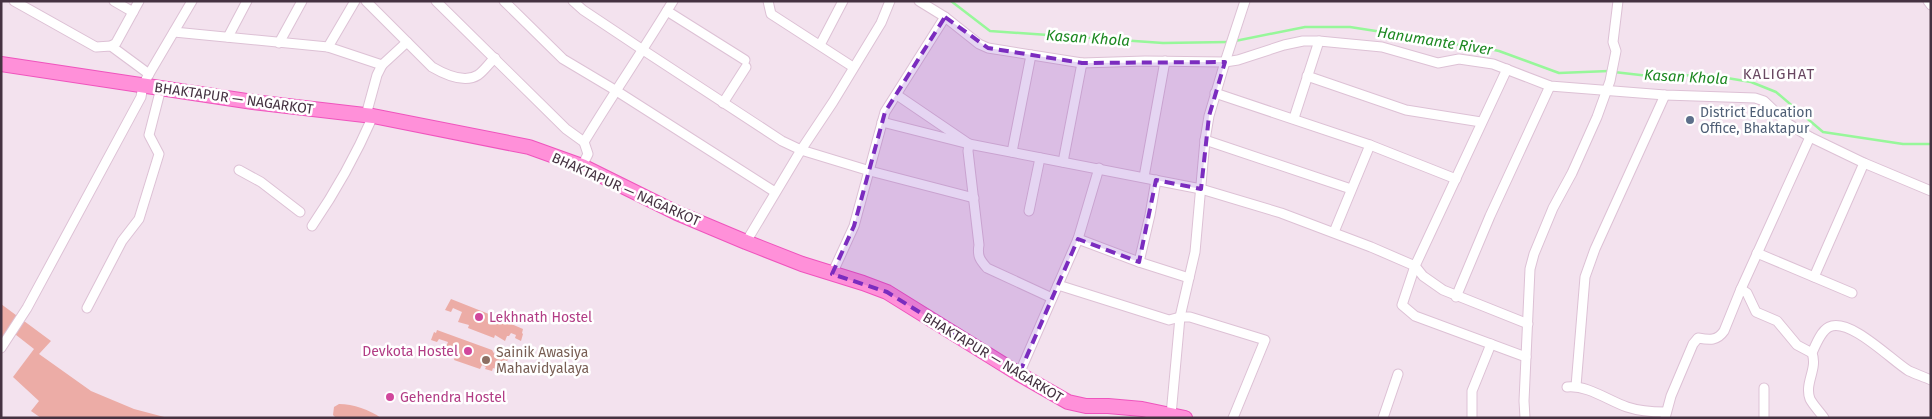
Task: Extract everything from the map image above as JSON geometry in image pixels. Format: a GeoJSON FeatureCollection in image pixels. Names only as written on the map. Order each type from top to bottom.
{"type":"FeatureCollection","features":[{"type":"Feature","properties":{"kind":"main road","name":"BHAKTAPUR — NAGARKOT"},"geometry":{"type":"LineString","coordinates":[[1,64],[146,80],[161,88],[252,102],[369,115],[528,147],[582,166],[677,212],[746,242],[887,292],[1019,374],[1075,405],[1142,410],[1178,416]]}},
{"type":"Feature","properties":{"kind":"street"},"geometry":{"type":"LineString","coordinates":[[14,1],[96,47],[111,46],[116,43],[139,1]]}},
{"type":"Feature","properties":{"kind":"street"},"geometry":{"type":"LineString","coordinates":[[114,1],[133,12]]}},
{"type":"Feature","properties":{"kind":"street"},"geometry":{"type":"LineString","coordinates":[[1,348],[23,316],[75,222],[140,98],[146,80],[192,1]]}},
{"type":"Feature","properties":{"kind":"street"},"geometry":{"type":"LineString","coordinates":[[228,37],[248,1]]}},
{"type":"Feature","properties":{"kind":"street"},"geometry":{"type":"LineString","coordinates":[[279,43],[302,1]]}},
{"type":"Feature","properties":{"kind":"street"},"geometry":{"type":"LineString","coordinates":[[328,48],[355,1]]}},
{"type":"Feature","properties":{"kind":"street"},"geometry":{"type":"LineString","coordinates":[[366,1],[432,67],[452,76],[462,78],[477,76],[495,58]]}},
{"type":"Feature","properties":{"kind":"street"},"geometry":{"type":"LineString","coordinates":[[436,1],[566,129],[584,142],[588,154],[582,166]]}},
{"type":"Feature","properties":{"kind":"street"},"geometry":{"type":"LineString","coordinates":[[504,1],[563,59],[775,192]]}},
{"type":"Feature","properties":{"kind":"street"},"geometry":{"type":"LineString","coordinates":[[574,1],[583,10],[643,50],[800,150],[870,171],[974,198]]}},
{"type":"Feature","properties":{"kind":"street"},"geometry":{"type":"LineString","coordinates":[[584,142],[615,90],[643,50],[673,1]]}},
{"type":"Feature","properties":{"kind":"street"},"geometry":{"type":"LineString","coordinates":[[768,1],[771,14],[853,67]]}},
{"type":"Feature","properties":{"kind":"street"},"geometry":{"type":"LineString","coordinates":[[820,45],[844,1]]}},
{"type":"Feature","properties":{"kind":"street"},"geometry":{"type":"LineString","coordinates":[[746,242],[800,150],[833,102],[881,23],[890,1]]}},
{"type":"Feature","properties":{"kind":"street"},"geometry":{"type":"LineString","coordinates":[[919,1],[945,17],[979,44],[988,48],[1082,63],[1225,62],[1238,60],[1284,45],[1303,41],[1319,41],[1382,47],[1438,62],[1459,59],[1484,62],[1550,86],[1608,85],[1665,95],[1755,98],[1764,101],[1787,123],[1810,136],[1864,163],[1931,192]]}},
{"type":"Feature","properties":{"kind":"street"},"geometry":{"type":"LineString","coordinates":[[1178,416],[1180,317],[1195,252],[1205,140],[1215,93],[1245,1]]}},
{"type":"Feature","properties":{"kind":"street"},"geometry":{"type":"LineString","coordinates":[[1525,418],[1524,401],[1530,268],[1553,208],[1572,172],[1608,85],[1616,51],[1613,42],[1618,1]]}},
{"type":"Feature","properties":{"kind":"street"},"geometry":{"type":"LineString","coordinates":[[1928,1],[1931,5]]}},
{"type":"Feature","properties":{"kind":"street"},"geometry":{"type":"LineString","coordinates":[[667,11],[745,63],[724,103]]}},
{"type":"Feature","properties":{"kind":"street"},"geometry":{"type":"LineString","coordinates":[[832,274],[854,226],[884,112],[897,95],[945,17]]}},
{"type":"Feature","properties":{"kind":"street"},"geometry":{"type":"LineString","coordinates":[[174,32],[328,48],[382,65]]}},
{"type":"Feature","properties":{"kind":"street"},"geometry":{"type":"LineString","coordinates":[[1294,118],[1319,41]]}},
{"type":"Feature","properties":{"kind":"street"},"geometry":{"type":"LineString","coordinates":[[312,226],[352,162],[369,115],[376,75],[382,65],[407,42]]}},
{"type":"Feature","properties":{"kind":"street"},"geometry":{"type":"LineString","coordinates":[[111,46],[146,80]]}},
{"type":"Feature","properties":{"kind":"street"},"geometry":{"type":"LineString","coordinates":[[1012,152],[1030,55]]}},
{"type":"Feature","properties":{"kind":"street"},"geometry":{"type":"LineString","coordinates":[[1144,177],[1165,61]]}},
{"type":"Feature","properties":{"kind":"street"},"geometry":{"type":"LineString","coordinates":[[1063,162],[1082,63]]}},
{"type":"Feature","properties":{"kind":"street"},"geometry":{"type":"LineString","coordinates":[[1507,69],[1415,266],[1402,305],[1415,316],[1526,357]]}},
{"type":"Feature","properties":{"kind":"street"},"geometry":{"type":"LineString","coordinates":[[1307,76],[1406,110],[1481,122]]}},
{"type":"Feature","properties":{"kind":"street"},"geometry":{"type":"LineString","coordinates":[[1456,297],[1490,216],[1550,86]]}},
{"type":"Feature","properties":{"kind":"street"},"geometry":{"type":"LineString","coordinates":[[86,308],[122,240],[134,226],[142,212],[143,201],[159,154],[148,135],[161,88]]}},
{"type":"Feature","properties":{"kind":"street"},"geometry":{"type":"LineString","coordinates":[[1215,93],[1370,145],[1456,179]]}},
{"type":"Feature","properties":{"kind":"street"},"geometry":{"type":"LineString","coordinates":[[897,95],[969,144]]}},
{"type":"Feature","properties":{"kind":"street"},"geometry":{"type":"LineString","coordinates":[[1665,95],[1602,233],[1585,276],[1572,387],[1640,411],[1665,415],[1693,344],[1698,338],[1712,340],[1720,337],[1724,331],[1810,136]]}},
{"type":"Feature","properties":{"kind":"street"},"geometry":{"type":"LineString","coordinates":[[882,122],[969,144],[1201,189],[1280,213],[1334,232],[1415,266],[1423,276],[1456,297],[1528,324]]}},
{"type":"Feature","properties":{"kind":"street"},"geometry":{"type":"LineString","coordinates":[[1205,140],[1351,189]]}},
{"type":"Feature","properties":{"kind":"street"},"geometry":{"type":"LineString","coordinates":[[969,144],[968,152],[979,244],[977,254],[979,259],[987,268],[1052,298]]}},
{"type":"Feature","properties":{"kind":"street"},"geometry":{"type":"LineString","coordinates":[[1334,232],[1370,145]]}},
{"type":"Feature","properties":{"kind":"street"},"geometry":{"type":"LineString","coordinates":[[1029,211],[1040,158]]}},
{"type":"Feature","properties":{"kind":"street"},"geometry":{"type":"LineString","coordinates":[[1814,277],[1864,163]]}},
{"type":"Feature","properties":{"kind":"street"},"geometry":{"type":"LineString","coordinates":[[1019,374],[1078,240],[1099,168]]}},
{"type":"Feature","properties":{"kind":"street"},"geometry":{"type":"LineString","coordinates":[[239,170],[261,182],[300,212]]}},
{"type":"Feature","properties":{"kind":"street"},"geometry":{"type":"LineString","coordinates":[[1139,262],[1156,180]]}},
{"type":"Feature","properties":{"kind":"street"},"geometry":{"type":"LineString","coordinates":[[1078,240],[1189,278]]}},
{"type":"Feature","properties":{"kind":"street"},"geometry":{"type":"LineString","coordinates":[[1757,253],[1852,293]]}},
{"type":"Feature","properties":{"kind":"street"},"geometry":{"type":"LineString","coordinates":[[1058,284],[1169,320],[1180,317],[1190,318],[1265,340],[1233,418]]}},
{"type":"Feature","properties":{"kind":"street"},"geometry":{"type":"LineString","coordinates":[[1741,289],[1747,293],[1756,312],[1777,320],[1797,345],[1812,352]]}},
{"type":"Feature","properties":{"kind":"street"},"geometry":{"type":"LineString","coordinates":[[1824,418],[1811,400],[1808,389],[1815,362],[1812,352],[1821,335],[1829,327],[1840,326],[1867,338],[1909,371],[1931,380]]}},
{"type":"Feature","properties":{"kind":"street"},"geometry":{"type":"LineString","coordinates":[[1472,418],[1472,391],[1491,344]]}},
{"type":"Feature","properties":{"kind":"street"},"geometry":{"type":"LineString","coordinates":[[1383,418],[1398,374]]}},
{"type":"Feature","properties":{"kind":"street"},"geometry":{"type":"LineString","coordinates":[[1764,388],[1764,418]]}},
{"type":"Feature","properties":{"kind":"highlighted area"},"geometry":{"type":"Polygon","coordinates":[[[945,17],[988,48],[1082,63],[1225,62],[1209,116],[1201,189],[1156,180],[1139,262],[1078,239],[1019,374],[887,292],[832,274],[854,226],[885,112],[945,17]]]}},
{"type":"Feature","properties":{"kind":"shaded area","name":"Lekhnath Hostel"},"geometry":{"type":"Polygon","coordinates":[[[451,299],[523,329],[521,341],[515,338],[516,335],[511,333],[505,341],[495,335],[494,338],[468,328],[469,325],[458,322],[462,312],[453,308],[451,312],[445,310],[451,299]]]}},
{"type":"Feature","properties":{"kind":"shaded area"},"geometry":{"type":"Polygon","coordinates":[[[1,304],[51,341],[39,354],[91,391],[134,409],[168,418],[41,418],[31,411],[39,401],[13,377],[34,349],[11,331],[1,343],[1,304]]]}},
{"type":"Feature","properties":{"kind":"shaded area","name":"Devkota Hostel"},"geometry":{"type":"Polygon","coordinates":[[[437,330],[492,350],[495,355],[508,359],[506,364],[510,365],[508,372],[501,370],[503,366],[498,364],[496,369],[493,368],[492,371],[485,369],[486,367],[482,365],[480,369],[454,360],[456,354],[444,352],[448,342],[439,339],[437,342],[431,340],[434,332],[436,333],[437,330]]]}},
{"type":"Feature","properties":{"kind":"shaded area"},"geometry":{"type":"Polygon","coordinates":[[[339,404],[361,408],[381,418],[336,418],[333,415],[334,407],[339,404]]]}},
{"type":"Feature","properties":{"kind":"waterway","name":"Kasan Khola"},"geometry":{"type":"LineString","coordinates":[[951,1],[990,31],[1163,43],[1229,42]]}},
{"type":"Feature","properties":{"kind":"waterway","name":"Hanumante River"},"geometry":{"type":"LineString","coordinates":[[1235,41],[1305,27],[1350,27],[1395,34],[1436,44],[1471,45],[1499,51],[1559,73],[1609,71]]}},
{"type":"Feature","properties":{"kind":"waterway","name":"Kasan Khola"},"geometry":{"type":"LineString","coordinates":[[1614,72],[1649,76],[1709,75],[1751,82],[1776,92],[1823,132],[1903,144],[1931,144]]}},
{"type":"Feature","properties":{"kind":"place","name":"District Education Office, Bhaktapur"},"geometry":{"type":"Point","coordinates":[1690,120]}},
{"type":"Feature","properties":{"kind":"place","name":"Lekhnath Hostel"},"geometry":{"type":"Point","coordinates":[479,317]}},
{"type":"Feature","properties":{"kind":"place","name":"Devkota Hostel"},"geometry":{"type":"Point","coordinates":[468,351]}},
{"type":"Feature","properties":{"kind":"place","name":"Sainik Awasiya Mahavidyalaya"},"geometry":{"type":"Point","coordinates":[486,360]}},
{"type":"Feature","properties":{"kind":"place","name":"Gehendra Hostel"},"geometry":{"type":"Point","coordinates":[390,397]}},
{"type":"Feature","properties":{"kind":"district","name":"KALIGHAT"},"geometry":{"type":"Point","coordinates":[1779,74]}}]}
